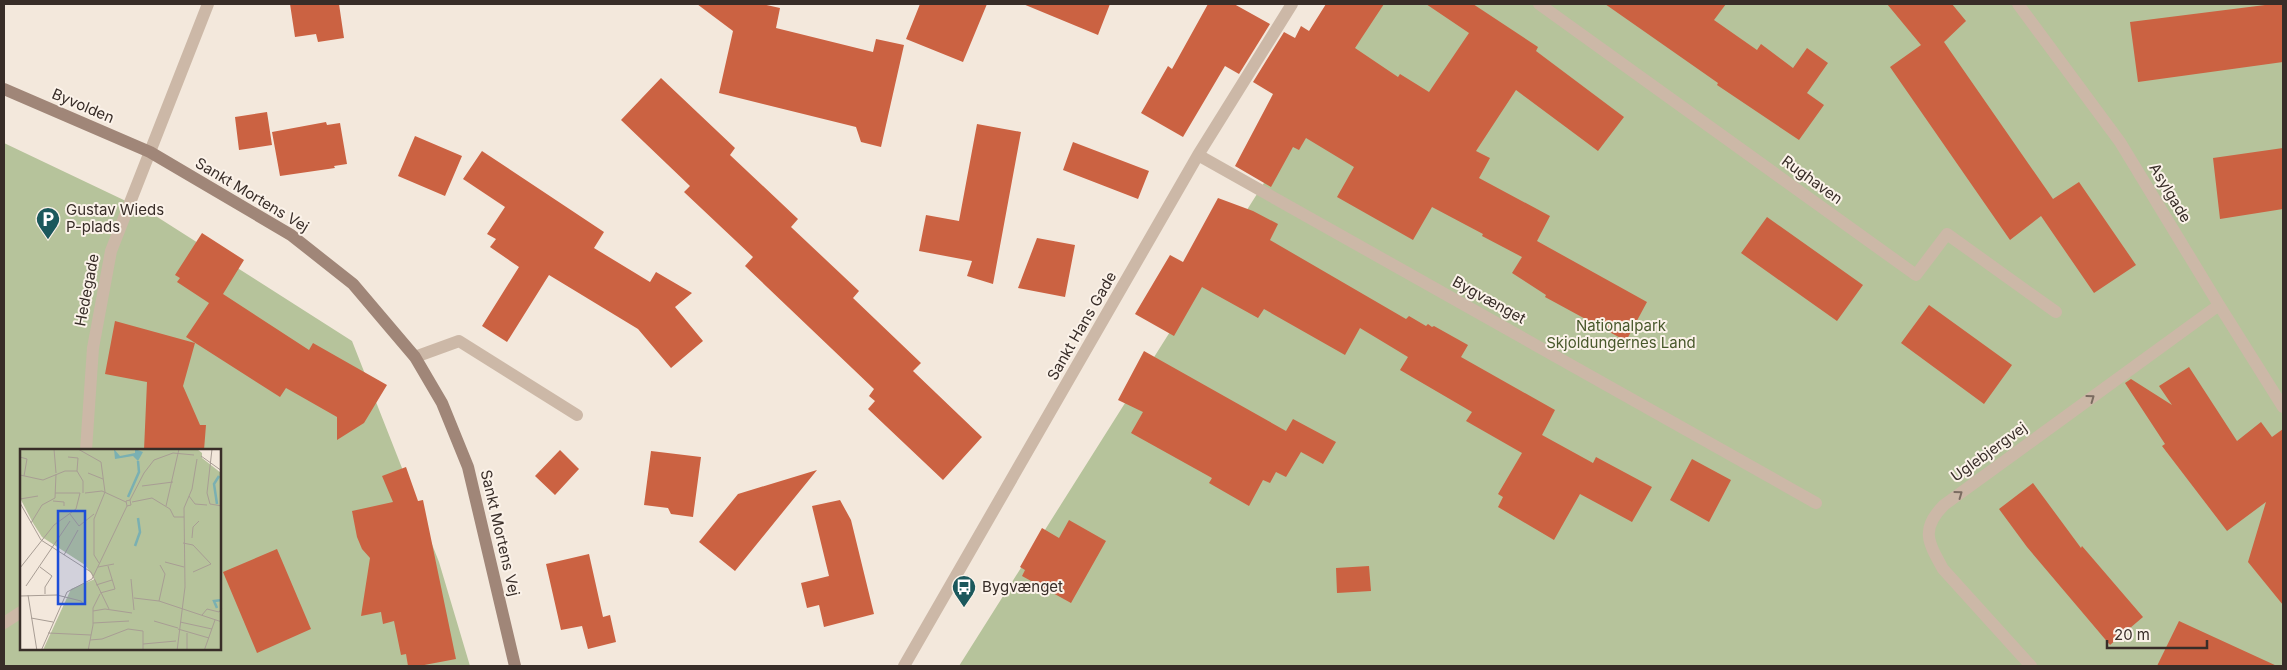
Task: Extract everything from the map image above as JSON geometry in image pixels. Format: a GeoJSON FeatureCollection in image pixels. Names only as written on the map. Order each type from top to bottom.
{"type":"FeatureCollection","features":[{"type":"Feature","properties":{"kind":"main road","name":"Byvolden"},"geometry":{"type":"LineString","coordinates":[[4,89],[150,152]]}},
{"type":"Feature","properties":{"kind":"main road","name":"Sankt Mortens Vej"},"geometry":{"type":"LineString","coordinates":[[150,152],[291,235],[353,284],[416,357],[442,403],[468,467],[515,666]]}},
{"type":"Feature","properties":{"kind":"street","name":"Hedegade"},"geometry":{"type":"LineString","coordinates":[[86,449],[93,348],[111,251],[208,4]]}},
{"type":"Feature","properties":{"kind":"street","name":"Sankt Hans Gade"},"geometry":{"type":"LineString","coordinates":[[904,666],[1198,155],[1292,4]]}},
{"type":"Feature","properties":{"kind":"street","name":"Rughaven"},"geometry":{"type":"LineString","coordinates":[[1539,4],[1916,275],[1947,234],[2056,312]]}},
{"type":"Feature","properties":{"kind":"street","name":"Asylgade"},"geometry":{"type":"LineString","coordinates":[[2018,4],[2120,142],[2283,407]]}},
{"type":"Feature","properties":{"kind":"street","name":"Bygvænget"},"geometry":{"type":"LineString","coordinates":[[1198,155],[1816,503]]}},
{"type":"Feature","properties":{"kind":"street","name":"Uglebjergvej"},"geometry":{"type":"LineString","coordinates":[[2031,666],[1943,569],[1933,551],[1928,529],[1934,515],[1944,505],[2219,305]]}},
{"type":"Feature","properties":{"kind":"street"},"geometry":{"type":"LineString","coordinates":[[416,357],[459,341],[577,416]]}},
{"type":"Feature","properties":{"kind":"street"},"geometry":{"type":"LineString","coordinates":[[4,623],[20,613]]}},
{"type":"Feature","properties":{"kind":"green space","name":"Nationalpark Skjoldungernes Land"},"geometry":{"type":"Polygon","coordinates":[[[1377,4],[2283,4],[2283,666],[959,666],[1377,4]]]}},
{"type":"Feature","properties":{"kind":"green space"},"geometry":{"type":"Polygon","coordinates":[[[4,143],[151,213],[352,341],[439,562],[470,666],[4,666],[4,143]]]}},
{"type":"Feature","properties":{"kind":"building"},"geometry":{"type":"Polygon","coordinates":[[[290,4],[339,4],[344,38],[318,42],[316,34],[295,37],[290,4]]]}},
{"type":"Feature","properties":{"kind":"building"},"geometry":{"type":"Polygon","coordinates":[[[697,4],[762,4],[780,8],[776,28],[873,52],[876,39],[904,45],[881,147],[861,142],[856,127],[719,93],[733,31],[697,4]]]}},
{"type":"Feature","properties":{"kind":"building"},"geometry":{"type":"Polygon","coordinates":[[[920,4],[987,4],[963,62],[906,39],[920,4]]]}},
{"type":"Feature","properties":{"kind":"building"},"geometry":{"type":"Polygon","coordinates":[[[1023,4],[1110,4],[1098,35],[1023,4]]]}},
{"type":"Feature","properties":{"kind":"building"},"geometry":{"type":"Polygon","coordinates":[[[1208,4],[1234,4],[1270,24],[1239,74],[1225,66],[1183,137],[1141,113],[1168,66],[1172,69],[1208,4]]]}},
{"type":"Feature","properties":{"kind":"building"},"geometry":{"type":"Polygon","coordinates":[[[1326,4],[1384,4],[1355,48],[1398,77],[1400,74],[1429,92],[1469,33],[1426,4],[1473,4],[1538,47],[1536,51],[1624,117],[1598,151],[1516,90],[1476,151],[1490,158],[1479,178],[1550,216],[1537,241],[1647,302],[1626,341],[1545,297],[1546,295],[1512,273],[1522,257],[1432,207],[1413,240],[1337,197],[1354,167],[1306,138],[1299,150],[1293,147],[1271,187],[1235,166],[1273,94],[1253,82],[1284,32],[1295,38],[1301,26],[1309,31],[1326,4]]]}},
{"type":"Feature","properties":{"kind":"building"},"geometry":{"type":"Polygon","coordinates":[[[1605,4],[1726,4],[1714,20],[1757,50],[1761,44],[1793,68],[1807,48],[1828,63],[1807,93],[1824,105],[1799,140],[1717,85],[1718,83],[1605,4]]]}},
{"type":"Feature","properties":{"kind":"building"},"geometry":{"type":"Polygon","coordinates":[[[1887,4],[1952,4],[1966,21],[1944,42],[2053,199],[2079,182],[2136,265],[2094,293],[2041,216],[2010,240],[1890,67],[1921,45],[1887,4]]]}},
{"type":"Feature","properties":{"kind":"building"},"geometry":{"type":"Polygon","coordinates":[[[2283,4],[2283,62],[2138,82],[2130,22],[2283,4]]]}},
{"type":"Feature","properties":{"kind":"building"},"geometry":{"type":"Polygon","coordinates":[[[661,78],[735,148],[730,155],[798,219],[791,227],[859,291],[853,298],[921,363],[913,371],[982,437],[943,480],[868,409],[875,401],[869,396],[874,389],[745,266],[753,257],[684,192],[690,186],[621,120],[661,78]]]}},
{"type":"Feature","properties":{"kind":"building"},"geometry":{"type":"Polygon","coordinates":[[[267,112],[272,145],[239,150],[235,117],[267,112]]]}},
{"type":"Feature","properties":{"kind":"building"},"geometry":{"type":"Polygon","coordinates":[[[326,122],[327,125],[340,123],[347,164],[334,166],[335,168],[280,176],[272,132],[326,122]]]}},
{"type":"Feature","properties":{"kind":"building"},"geometry":{"type":"Polygon","coordinates":[[[977,124],[1021,132],[993,284],[967,276],[972,261],[919,251],[926,215],[959,221],[977,124]]]}},
{"type":"Feature","properties":{"kind":"building"},"geometry":{"type":"Polygon","coordinates":[[[415,136],[462,156],[445,196],[398,176],[415,136]]]}},
{"type":"Feature","properties":{"kind":"building"},"geometry":{"type":"Polygon","coordinates":[[[1073,142],[1149,171],[1138,199],[1063,170],[1073,142]]]}},
{"type":"Feature","properties":{"kind":"building"},"geometry":{"type":"Polygon","coordinates":[[[2283,148],[2283,209],[2220,219],[2213,158],[2283,148]]]}},
{"type":"Feature","properties":{"kind":"building"},"geometry":{"type":"Polygon","coordinates":[[[482,151],[604,232],[594,248],[650,282],[656,272],[692,293],[675,307],[703,341],[671,368],[638,329],[549,275],[507,342],[482,326],[519,267],[490,247],[496,239],[487,234],[505,207],[463,179],[482,151]]]}},
{"type":"Feature","properties":{"kind":"building"},"geometry":{"type":"Polygon","coordinates":[[[1218,198],[1253,211],[1278,224],[1270,240],[1406,319],[1409,316],[1426,326],[1428,324],[1432,327],[1434,326],[1468,345],[1461,357],[1555,410],[1542,435],[1593,463],[1596,457],[1652,487],[1632,522],[1580,494],[1554,540],[1498,507],[1503,497],[1498,494],[1522,453],[1466,421],[1472,412],[1400,370],[1408,357],[1360,328],[1345,355],[1264,309],[1258,318],[1202,287],[1174,336],[1135,314],[1170,255],[1183,262],[1218,198]]]}},
{"type":"Feature","properties":{"kind":"building"},"geometry":{"type":"Polygon","coordinates":[[[1767,217],[1863,285],[1837,321],[1741,253],[1767,217]]]}},
{"type":"Feature","properties":{"kind":"building"},"geometry":{"type":"Polygon","coordinates":[[[202,233],[244,260],[223,294],[309,350],[313,343],[387,385],[364,423],[337,440],[337,417],[286,388],[280,397],[186,337],[209,303],[177,282],[180,278],[175,275],[202,233]]]}},
{"type":"Feature","properties":{"kind":"building"},"geometry":{"type":"Polygon","coordinates":[[[1037,238],[1075,245],[1065,297],[1018,288],[1037,238]]]}},
{"type":"Feature","properties":{"kind":"building"},"geometry":{"type":"Polygon","coordinates":[[[1929,305],[2012,365],[1984,404],[1901,343],[1929,305]]]}},
{"type":"Feature","properties":{"kind":"building"},"geometry":{"type":"Polygon","coordinates":[[[115,321],[195,343],[183,386],[200,425],[206,425],[204,449],[144,449],[147,382],[105,374],[115,321]]]}},
{"type":"Feature","properties":{"kind":"building"},"geometry":{"type":"Polygon","coordinates":[[[1144,351],[1286,431],[1293,419],[1336,442],[1323,464],[1301,452],[1286,477],[1276,472],[1270,483],[1263,480],[1249,506],[1209,483],[1212,478],[1131,433],[1143,412],[1118,400],[1144,351]]]}},
{"type":"Feature","properties":{"kind":"building"},"geometry":{"type":"Polygon","coordinates":[[[2189,367],[2237,441],[2261,422],[2272,437],[2283,429],[2283,605],[2248,562],[2266,502],[2227,531],[2162,446],[2165,444],[2125,383],[2131,379],[2172,405],[2159,386],[2189,367]]]}},
{"type":"Feature","properties":{"kind":"building"},"geometry":{"type":"Polygon","coordinates":[[[560,450],[579,469],[555,495],[535,476],[560,450]]]}},
{"type":"Feature","properties":{"kind":"building"},"geometry":{"type":"Polygon","coordinates":[[[651,451],[701,457],[693,517],[671,514],[668,508],[644,505],[651,451]]]}},
{"type":"Feature","properties":{"kind":"building"},"geometry":{"type":"Polygon","coordinates":[[[1692,459],[1731,480],[1709,522],[1670,500],[1692,459]]]}},
{"type":"Feature","properties":{"kind":"building"},"geometry":{"type":"Polygon","coordinates":[[[406,467],[418,501],[423,500],[456,659],[419,666],[408,666],[406,654],[401,655],[394,621],[383,624],[381,612],[361,616],[370,558],[362,549],[357,537],[352,511],[393,502],[382,476],[406,467]]]}},
{"type":"Feature","properties":{"kind":"building"},"geometry":{"type":"Polygon","coordinates":[[[817,470],[735,571],[699,542],[738,494],[817,470]]]}},
{"type":"Feature","properties":{"kind":"building"},"geometry":{"type":"Polygon","coordinates":[[[2033,483],[2081,548],[2082,546],[2143,617],[2110,645],[2027,547],[1999,509],[2033,483]]]}},
{"type":"Feature","properties":{"kind":"building"},"geometry":{"type":"Polygon","coordinates":[[[840,500],[851,520],[874,614],[824,627],[819,605],[807,608],[801,583],[829,576],[812,506],[840,500]]]}},
{"type":"Feature","properties":{"kind":"building"},"geometry":{"type":"Polygon","coordinates":[[[1069,520],[1106,541],[1071,603],[1022,576],[1025,570],[1020,567],[1042,528],[1059,538],[1069,520]]]}},
{"type":"Feature","properties":{"kind":"building"},"geometry":{"type":"Polygon","coordinates":[[[277,549],[311,629],[257,653],[223,572],[277,549]]]}},
{"type":"Feature","properties":{"kind":"building"},"geometry":{"type":"Polygon","coordinates":[[[589,554],[603,617],[610,615],[616,642],[588,649],[582,626],[561,630],[546,564],[589,554]]]}},
{"type":"Feature","properties":{"kind":"building"},"geometry":{"type":"Polygon","coordinates":[[[1369,566],[1371,591],[1337,593],[1336,568],[1369,566]]]}},
{"type":"Feature","properties":{"kind":"building"},"geometry":{"type":"Polygon","coordinates":[[[2179,621],[2277,666],[2157,666],[2179,621]]]}},
{"type":"Feature","properties":{"kind":"place","name":"Gustav Wieds P-plads"},"geometry":{"type":"Point","coordinates":[48,240]}},
{"type":"Feature","properties":{"kind":"place","name":"Bygvænget"},"geometry":{"type":"Point","coordinates":[964,608]}}]}
